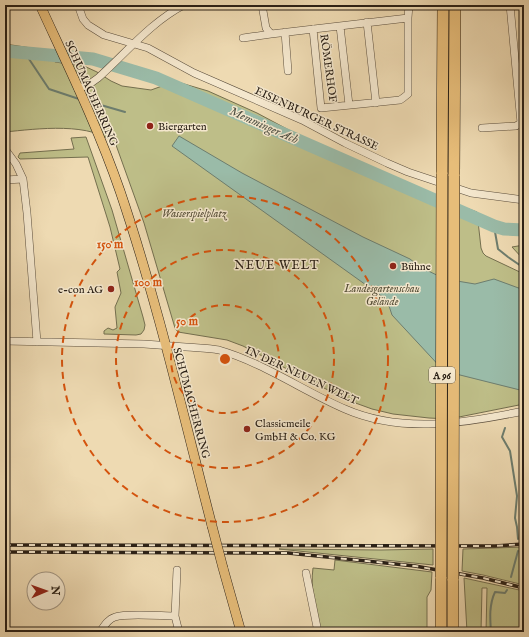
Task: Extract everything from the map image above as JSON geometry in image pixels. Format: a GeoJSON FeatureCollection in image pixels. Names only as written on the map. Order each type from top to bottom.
{"type":"FeatureCollection","features":[{"type":"Feature","properties":{"kind":"highway","name":"A 96"},"geometry":{"type":"LineString","coordinates":[[441,632],[443,5]]}},
{"type":"Feature","properties":{"kind":"highway","name":"A 96"},"geometry":{"type":"LineString","coordinates":[[453,632],[455,5]]}},
{"type":"Feature","properties":{"kind":"main road","name":"SCHUMACHERRING"},"geometry":{"type":"LineString","coordinates":[[40,5],[92,118],[120,190],[165,345],[241,632]]}},
{"type":"Feature","properties":{"kind":"street","name":"EISENBURGER STRASSE"},"geometry":{"type":"LineString","coordinates":[[78,5],[83,19],[88,25],[104,35],[148,48],[201,76],[302,120],[366,154],[408,172],[471,193],[524,200]]}},
{"type":"Feature","properties":{"kind":"street"},"geometry":{"type":"LineString","coordinates":[[80,92],[109,68],[170,12],[184,5]]}},
{"type":"Feature","properties":{"kind":"street"},"geometry":{"type":"LineString","coordinates":[[262,5],[266,28],[271,34]]}},
{"type":"Feature","properties":{"kind":"street","name":"RÖMERHOF"},"geometry":{"type":"LineString","coordinates":[[313,29],[321,108],[400,100],[408,94],[409,5]]}},
{"type":"Feature","properties":{"kind":"street"},"geometry":{"type":"LineString","coordinates":[[482,128],[516,126],[521,123],[510,5]]}},
{"type":"Feature","properties":{"kind":"street","name":"RÖMERHOF"},"geometry":{"type":"LineString","coordinates":[[243,38],[408,18]]}},
{"type":"Feature","properties":{"kind":"street"},"geometry":{"type":"LineString","coordinates":[[367,22],[376,103]]}},
{"type":"Feature","properties":{"kind":"street","name":"RÖMERHOF"},"geometry":{"type":"LineString","coordinates":[[340,26],[349,105]]}},
{"type":"Feature","properties":{"kind":"street"},"geometry":{"type":"LineString","coordinates":[[285,32],[288,71]]}},
{"type":"Feature","properties":{"kind":"street"},"geometry":{"type":"LineString","coordinates":[[5,149],[16,164],[23,179],[37,342]]}},
{"type":"Feature","properties":{"kind":"street"},"geometry":{"type":"LineString","coordinates":[[5,180],[23,179]]}},
{"type":"Feature","properties":{"kind":"street","name":"IN DER NEUEN WELT"},"geometry":{"type":"LineString","coordinates":[[5,341],[165,345],[219,350],[244,359],[346,410],[390,422],[414,424],[454,423],[524,411]]}},
{"type":"Feature","properties":{"kind":"street"},"geometry":{"type":"LineString","coordinates":[[177,570],[175,616],[179,632]]}},
{"type":"Feature","properties":{"kind":"street"},"geometry":{"type":"LineString","coordinates":[[306,573],[318,632]]}},
{"type":"Feature","properties":{"kind":"street"},"geometry":{"type":"LineString","coordinates":[[100,632],[107,623],[115,617],[175,616]]}},
{"type":"Feature","properties":{"kind":"green space","name":"Landesgartenschau Gelände"},"geometry":{"type":"Polygon","coordinates":[[[5,44],[38,49],[55,62],[84,66],[122,86],[151,90],[165,85],[181,83],[208,91],[257,113],[395,185],[428,194],[477,212],[481,248],[483,253],[486,256],[524,274],[524,404],[449,419],[393,414],[372,409],[350,401],[243,346],[227,340],[178,332],[175,328],[144,223],[116,145],[106,137],[93,132],[64,128],[5,132],[5,44]]]}},
{"type":"Feature","properties":{"kind":"green space"},"geometry":{"type":"Polygon","coordinates":[[[86,137],[112,210],[143,317],[145,325],[141,334],[104,334],[104,331],[108,328],[113,330],[117,328],[115,307],[121,293],[117,272],[120,269],[110,227],[88,157],[20,159],[18,157],[20,153],[74,149],[71,138],[86,137]]]}},
{"type":"Feature","properties":{"kind":"green space"},"geometry":{"type":"Polygon","coordinates":[[[524,245],[524,260],[512,247],[524,245]]]}},
{"type":"Feature","properties":{"kind":"green space"},"geometry":{"type":"Polygon","coordinates":[[[524,547],[524,585],[462,571],[463,549],[524,547]]]}},
{"type":"Feature","properties":{"kind":"green space"},"geometry":{"type":"Polygon","coordinates":[[[279,549],[433,549],[433,565],[279,549]]]}},
{"type":"Feature","properties":{"kind":"green space"},"geometry":{"type":"Polygon","coordinates":[[[335,560],[432,572],[431,590],[427,597],[427,632],[320,632],[313,592],[313,568],[334,570],[335,560]]]}},
{"type":"Feature","properties":{"kind":"green space"},"geometry":{"type":"Polygon","coordinates":[[[464,578],[524,591],[524,632],[486,632],[487,588],[482,588],[481,632],[467,632],[464,578]]]}},
{"type":"Feature","properties":{"kind":"shaded area"},"geometry":{"type":"Polygon","coordinates":[[[179,136],[242,173],[363,237],[410,259],[420,267],[445,279],[475,284],[494,279],[524,290],[524,378],[520,390],[444,371],[392,315],[387,300],[172,146],[179,136]]]}},
{"type":"Feature","properties":{"kind":"waterway","name":"Memminger Ach"},"geometry":{"type":"LineString","coordinates":[[5,51],[93,59],[156,78],[494,226],[504,229],[524,230]]}},
{"type":"Feature","properties":{"kind":"waterway"},"geometry":{"type":"LineString","coordinates":[[5,57],[13,52]]}},
{"type":"Feature","properties":{"kind":"waterway"},"geometry":{"type":"LineString","coordinates":[[25,53],[49,89],[79,99]]}},
{"type":"Feature","properties":{"kind":"waterway"},"geometry":{"type":"LineString","coordinates":[[87,101],[125,112]]}},
{"type":"Feature","properties":{"kind":"waterway","name":"Memminger Ach"},"geometry":{"type":"LineString","coordinates":[[494,226],[498,249],[524,268]]}},
{"type":"Feature","properties":{"kind":"waterway"},"geometry":{"type":"LineString","coordinates":[[505,428],[502,437],[510,451],[517,496],[515,518],[518,539]]}},
{"type":"Feature","properties":{"kind":"waterway"},"geometry":{"type":"LineString","coordinates":[[511,577],[518,551]]}},
{"type":"Feature","properties":{"kind":"waterway"},"geometry":{"type":"LineString","coordinates":[[491,632],[490,612],[493,597],[495,592],[505,593],[507,590]]}},
{"type":"Feature","properties":{"kind":"railway"},"geometry":{"type":"LineString","coordinates":[[5,545],[495,546],[524,544]]}},
{"type":"Feature","properties":{"kind":"railway"},"geometry":{"type":"LineString","coordinates":[[5,552],[288,553],[415,566],[483,578],[524,588]]}},
{"type":"Feature","properties":{"kind":"place","name":"Biergarten"},"geometry":{"type":"Point","coordinates":[150,126]}},
{"type":"Feature","properties":{"kind":"place","name":"Bühne"},"geometry":{"type":"Point","coordinates":[393,266]}},
{"type":"Feature","properties":{"kind":"place","name":"e-con AG"},"geometry":{"type":"Point","coordinates":[111,289]}},
{"type":"Feature","properties":{"kind":"place","name":"Classicmeile GmbH & Co. KG"},"geometry":{"type":"Point","coordinates":[247,429]}},
{"type":"Feature","properties":{"kind":"district","name":"NEUE WELT"},"geometry":{"type":"Point","coordinates":[277,265]}},
{"type":"Feature","properties":{"kind":"park label","name":"Wasserspielplatz"},"geometry":{"type":"Point","coordinates":[194,213]}}]}
